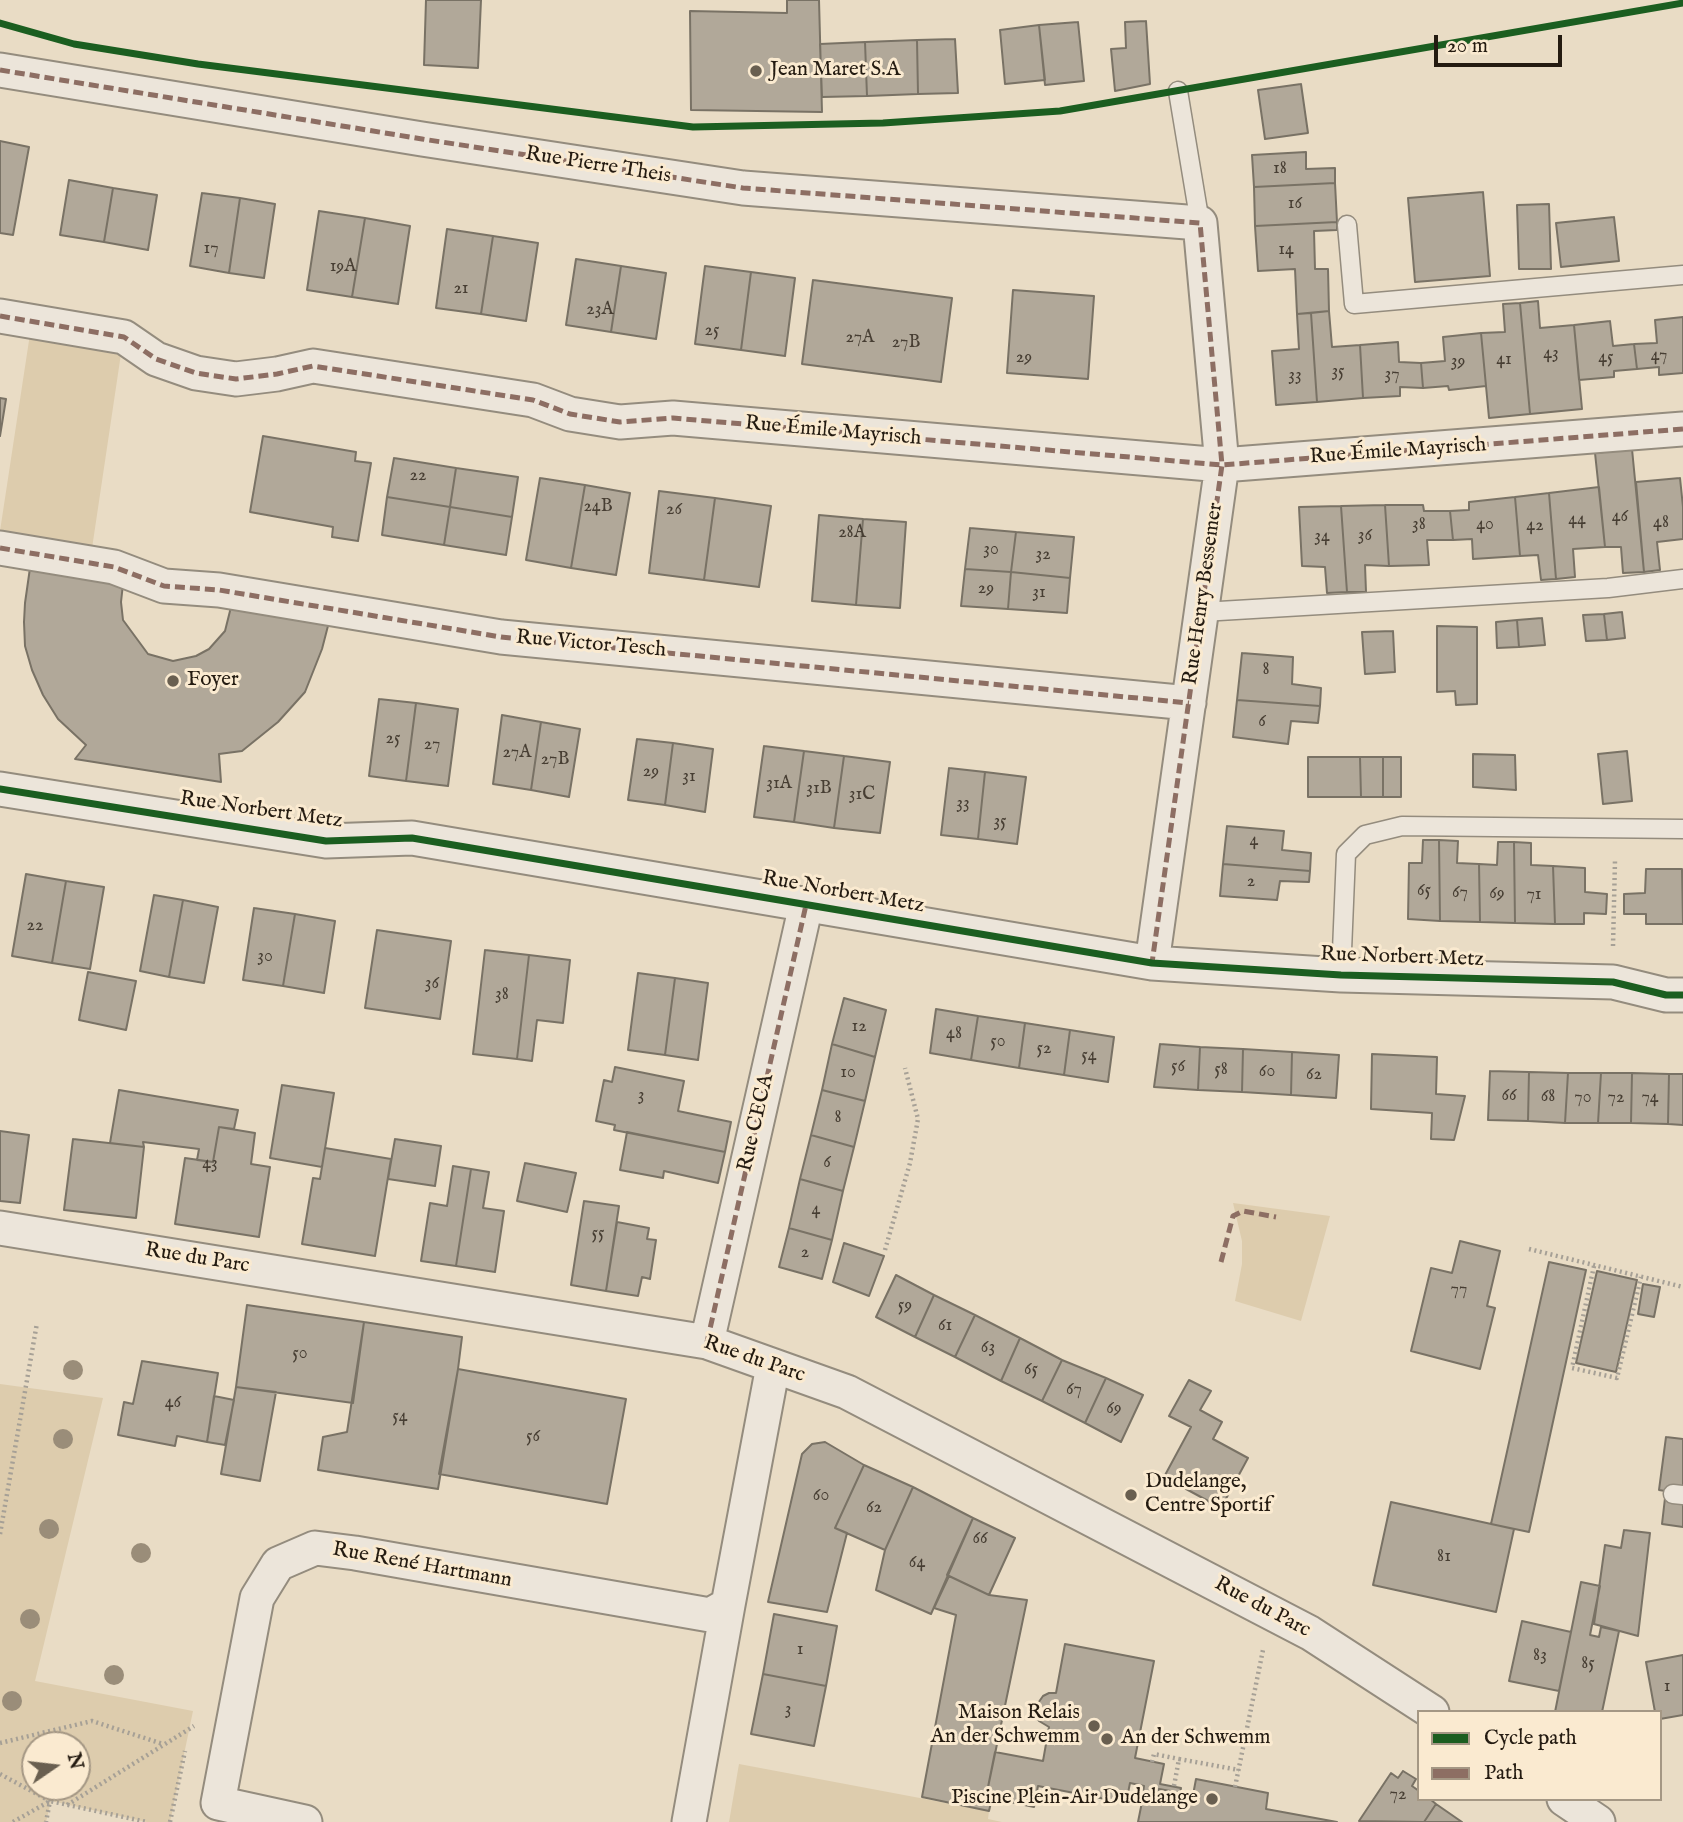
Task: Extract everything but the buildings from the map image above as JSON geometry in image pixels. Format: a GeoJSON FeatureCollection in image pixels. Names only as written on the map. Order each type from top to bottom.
{"type":"FeatureCollection","features":[{"type":"Feature","properties":{"kind":"street","name":"Rue Pierre Theis"},"geometry":{"type":"LineString","coordinates":[[0,70],[743,188],[1200,223]]}},
{"type":"Feature","properties":{"kind":"street","name":"Rue Henry Bessemer"},"geometry":{"type":"LineString","coordinates":[[1152,963],[1222,465],[1200,223]]}},
{"type":"Feature","properties":{"kind":"street","name":"Rue Émile Mayrisch"},"geometry":{"type":"LineString","coordinates":[[0,316],[124,337],[156,359],[196,373],[236,379],[313,366],[533,400],[570,414],[620,422],[673,418],[1222,465],[1683,429]]}},
{"type":"Feature","properties":{"kind":"street","name":"Rue Victor Tesch"},"geometry":{"type":"LineString","coordinates":[[0,548],[114,568],[164,586],[219,590],[501,637],[1188,703]]}},
{"type":"Feature","properties":{"kind":"street","name":"Rue Norbert Metz"},"geometry":{"type":"LineString","coordinates":[[0,789],[327,841],[412,838],[1152,963],[1341,975],[1612,982],[1666,995],[1683,995]]}},
{"type":"Feature","properties":{"kind":"street","name":"Rue CECA"},"geometry":{"type":"LineString","coordinates":[[707,1342],[806,905]]}},
{"type":"Feature","properties":{"kind":"street","name":"Rue du Parc"},"geometry":{"type":"LineString","coordinates":[[0,1228],[707,1342],[847,1392],[1270,1612],[1339,1650],[1429,1710]]}},
{"type":"Feature","properties":{"kind":"street"},"geometry":{"type":"LineString","coordinates":[[689,1822],[773,1366]]}},
{"type":"Feature","properties":{"kind":"street","name":"Rue René Hartmann"},"geometry":{"type":"LineString","coordinates":[[305,1822],[218,1803],[257,1598],[278,1564],[315,1548],[710,1615],[728,1605]]}},
{"type":"Feature","properties":{"kind":"street"},"geometry":{"type":"LineString","coordinates":[[1567,1801],[1598,1822]]}},
{"type":"Feature","properties":{"kind":"lane"},"geometry":{"type":"LineString","coordinates":[[1178,91],[1200,223]]}},
{"type":"Feature","properties":{"kind":"lane"},"geometry":{"type":"LineString","coordinates":[[1347,225],[1354,304],[1683,275]]}},
{"type":"Feature","properties":{"kind":"lane"},"geometry":{"type":"LineString","coordinates":[[1202,612],[1608,588],[1683,579]]}},
{"type":"Feature","properties":{"kind":"lane"},"geometry":{"type":"LineString","coordinates":[[1341,975],[1346,855],[1365,835],[1402,826],[1683,828]]}},
{"type":"Feature","properties":{"kind":"path"},"geometry":{"type":"LineString","coordinates":[[1612,982],[1615,828]]}},
{"type":"Feature","properties":{"kind":"path"},"geometry":{"type":"LineString","coordinates":[[885,1250],[918,1119],[905,1068]]}},
{"type":"Feature","properties":{"kind":"path"},"geometry":{"type":"LineString","coordinates":[[1530,1249],[1683,1287]]}},
{"type":"Feature","properties":{"kind":"path"},"geometry":{"type":"LineString","coordinates":[[1594,1266],[1572,1368],[1618,1378],[1640,1277]]}},
{"type":"Feature","properties":{"kind":"path"},"geometry":{"type":"LineString","coordinates":[[0,1534],[37,1323]]}},
{"type":"Feature","properties":{"kind":"path"},"geometry":{"type":"LineString","coordinates":[[1235,1787],[1270,1612]]}},
{"type":"Feature","properties":{"kind":"path"},"geometry":{"type":"LineString","coordinates":[[67,1805],[238,1699]]}},
{"type":"Feature","properties":{"kind":"path"},"geometry":{"type":"LineString","coordinates":[[0,1744],[92,1721],[164,1745]]}},
{"type":"Feature","properties":{"kind":"path"},"geometry":{"type":"LineString","coordinates":[[170,1822],[190,1729]]}},
{"type":"Feature","properties":{"kind":"path"},"geometry":{"type":"LineString","coordinates":[[1152,1762],[1154,1754],[1239,1770]]}},
{"type":"Feature","properties":{"kind":"path"},"geometry":{"type":"LineString","coordinates":[[1174,1786],[1179,1759]]}},
{"type":"Feature","properties":{"kind":"path"},"geometry":{"type":"LineString","coordinates":[[0,1774],[21,1785]]}},
{"type":"Feature","properties":{"kind":"path"},"geometry":{"type":"LineString","coordinates":[[46,1822],[50,1801]]}},
{"type":"Feature","properties":{"kind":"path"},"geometry":{"type":"LineString","coordinates":[[13,1822],[50,1801],[147,1822]]}},
{"type":"Feature","properties":{"kind":"shaded area"},"geometry":{"type":"Polygon","coordinates":[[[30,334],[122,347],[91,555],[0,542],[30,334]]]}},
{"type":"Feature","properties":{"kind":"shaded area"},"geometry":{"type":"Polygon","coordinates":[[[1233,1203],[1330,1216],[1301,1321],[1235,1301],[1242,1264],[1242,1241],[1233,1203]]]}},
{"type":"Feature","properties":{"kind":"shaded area"},"geometry":{"type":"Polygon","coordinates":[[[0,1384],[103,1398],[35,1681],[193,1711],[170,1822],[147,1822],[51,1801],[46,1822],[0,1822],[0,1384]]]}},
{"type":"Feature","properties":{"kind":"shaded area","name":"Piscine Plein-Air Dudelange"},"geometry":{"type":"Polygon","coordinates":[[[739,1764],[989,1811],[988,1819],[1002,1822],[729,1822],[739,1764]]]}},
{"type":"Feature","properties":{"kind":"marked path"},"geometry":{"type":"LineString","coordinates":[[0,70],[743,188],[1200,223],[1222,465],[1152,963]]}},
{"type":"Feature","properties":{"kind":"marked path"},"geometry":{"type":"LineString","coordinates":[[0,316],[124,337],[156,359],[196,373],[236,379],[313,366],[533,400],[570,414],[620,422],[673,418],[1222,465],[1683,429]]}},
{"type":"Feature","properties":{"kind":"marked path"},"geometry":{"type":"LineString","coordinates":[[0,548],[114,567],[164,586],[219,590],[501,637],[1189,703]]}},
{"type":"Feature","properties":{"kind":"marked path"},"geometry":{"type":"LineString","coordinates":[[707,1342],[806,905]]}},
{"type":"Feature","properties":{"kind":"marked path"},"geometry":{"type":"LineString","coordinates":[[1221,1262],[1233,1216],[1243,1211],[1276,1217]]}},
{"type":"Feature","properties":{"kind":"cycle path"},"geometry":{"type":"LineString","coordinates":[[0,23],[74,44],[198,64],[693,127],[883,123],[1060,111],[1683,3]]}},
{"type":"Feature","properties":{"kind":"cycle path"},"geometry":{"type":"LineString","coordinates":[[0,789],[326,841],[412,838],[1152,963],[1341,975],[1613,982],[1666,995],[1683,995]]}},
{"type":"Feature","properties":{"kind":"place","name":"Jean Maret S.A"},"geometry":{"type":"Point","coordinates":[756,71]}},
{"type":"Feature","properties":{"kind":"place","name":"Foyer"},"geometry":{"type":"Point","coordinates":[173,681]}},
{"type":"Feature","properties":{"kind":"place","name":"Dudelange, Centre Sportif"},"geometry":{"type":"Point","coordinates":[1131,1495]}},
{"type":"Feature","properties":{"kind":"place","name":"Maison Relais An der Schwemm"},"geometry":{"type":"Point","coordinates":[1094,1726]}},
{"type":"Feature","properties":{"kind":"place","name":"An der Schwemm"},"geometry":{"type":"Point","coordinates":[1107,1739]}},
{"type":"Feature","properties":{"kind":"place","name":"Piscine Plein-Air Dudelange"},"geometry":{"type":"Point","coordinates":[1212,1799]}}]}
